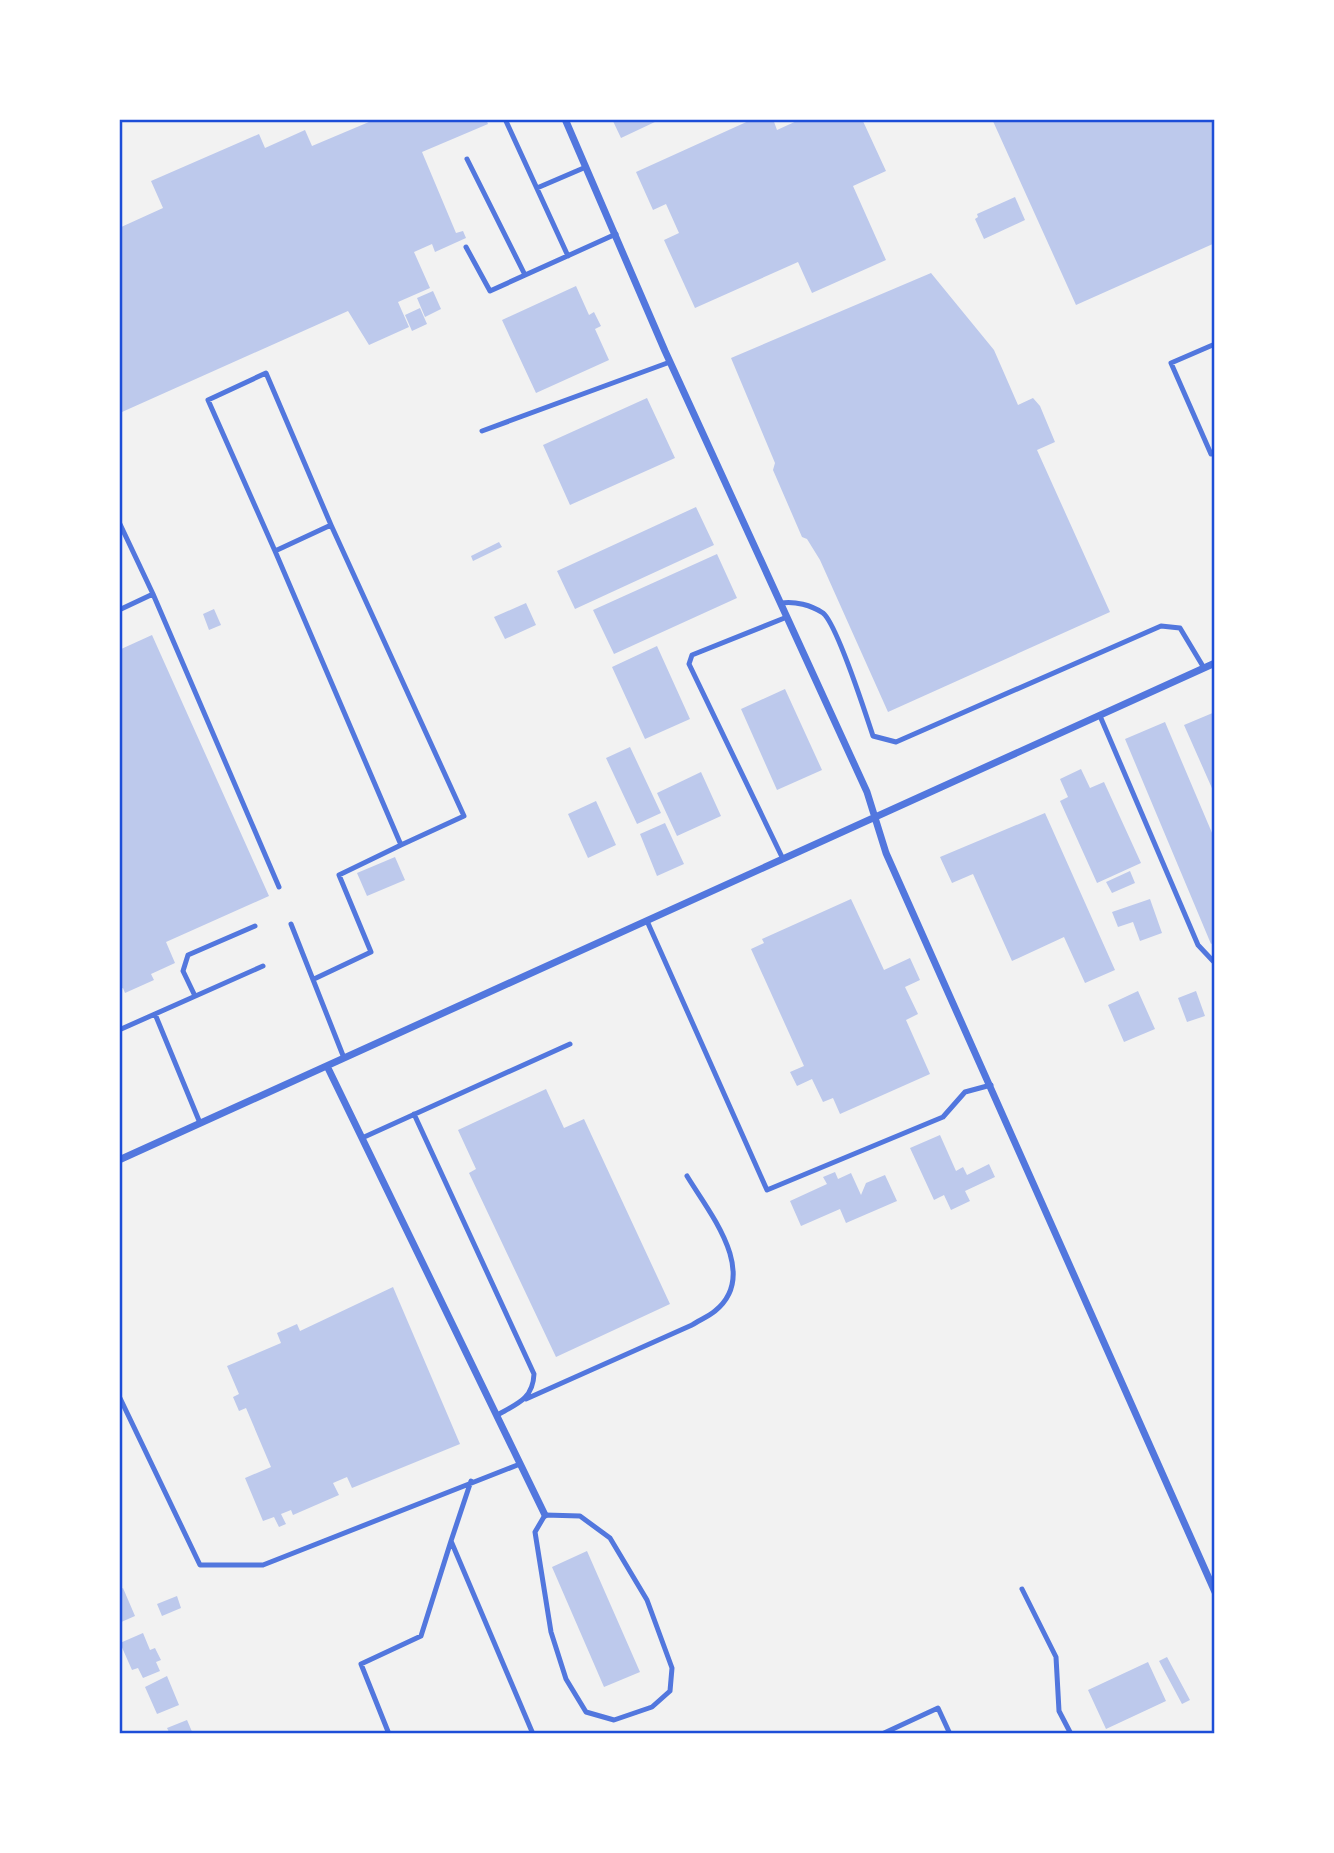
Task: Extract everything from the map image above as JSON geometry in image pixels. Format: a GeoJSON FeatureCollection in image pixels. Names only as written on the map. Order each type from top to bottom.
{"type":"FeatureCollection","features":[{"type":"Feature","properties":{"kind":"street"},"geometry":{"type":"LineString","coordinates":[[565,119],[670,362],[867,792],[886,853],[1215,1592]]}},
{"type":"Feature","properties":{"kind":"street"},"geometry":{"type":"LineString","coordinates":[[119,1160],[1215,663]]}},
{"type":"Feature","properties":{"kind":"street"},"geometry":{"type":"LineString","coordinates":[[327,1066],[544,1515]]}},
{"type":"Feature","properties":{"kind":"lane"},"geometry":{"type":"LineString","coordinates":[[505,119],[568,256]]}},
{"type":"Feature","properties":{"kind":"lane"},"geometry":{"type":"LineString","coordinates":[[467,159],[525,275]]}},
{"type":"Feature","properties":{"kind":"lane"},"geometry":{"type":"LineString","coordinates":[[537,188],[586,167]]}},
{"type":"Feature","properties":{"kind":"lane"},"geometry":{"type":"LineString","coordinates":[[466,247],[490,291],[616,234]]}},
{"type":"Feature","properties":{"kind":"lane"},"geometry":{"type":"LineString","coordinates":[[1215,344],[1171,363],[1211,454],[1215,453]]}},
{"type":"Feature","properties":{"kind":"lane"},"geometry":{"type":"LineString","coordinates":[[482,431],[670,362]]}},
{"type":"Feature","properties":{"kind":"lane"},"geometry":{"type":"LineString","coordinates":[[314,979],[371,952],[338,875],[464,816],[331,525],[266,373],[208,400],[401,845]]}},
{"type":"Feature","properties":{"kind":"lane"},"geometry":{"type":"LineString","coordinates":[[119,522],[121,533],[153,594],[279,887]]}},
{"type":"Feature","properties":{"kind":"lane"},"geometry":{"type":"LineString","coordinates":[[275,551],[331,525]]}},
{"type":"Feature","properties":{"kind":"lane"},"geometry":{"type":"LineString","coordinates":[[119,610],[153,594]]}},
{"type":"Feature","properties":{"kind":"lane"},"geometry":{"type":"LineString","coordinates":[[781,603],[791,601],[825,615],[858,691],[873,736],[896,742],[1161,626],[1180,628],[1204,668]]}},
{"type":"Feature","properties":{"kind":"lane"},"geometry":{"type":"LineString","coordinates":[[783,859],[689,664],[692,655],[787,617]]}},
{"type":"Feature","properties":{"kind":"lane"},"geometry":{"type":"LineString","coordinates":[[1100,716],[1198,945],[1213,961]]}},
{"type":"Feature","properties":{"kind":"lane"},"geometry":{"type":"LineString","coordinates":[[647,921],[767,1189],[943,1117],[965,1092],[991,1085]]}},
{"type":"Feature","properties":{"kind":"lane"},"geometry":{"type":"LineString","coordinates":[[291,924],[344,1058]]}},
{"type":"Feature","properties":{"kind":"lane"},"geometry":{"type":"LineString","coordinates":[[195,996],[183,971],[188,955],[255,926]]}},
{"type":"Feature","properties":{"kind":"lane"},"geometry":{"type":"LineString","coordinates":[[119,1030],[263,966]]}},
{"type":"Feature","properties":{"kind":"lane"},"geometry":{"type":"LineString","coordinates":[[155,1014],[200,1123]]}},
{"type":"Feature","properties":{"kind":"lane"},"geometry":{"type":"LineString","coordinates":[[362,1138],[570,1044]]}},
{"type":"Feature","properties":{"kind":"lane"},"geometry":{"type":"LineString","coordinates":[[414,1114],[534,1374],[533,1388],[526,1399]]}},
{"type":"Feature","properties":{"kind":"lane"},"geometry":{"type":"LineString","coordinates":[[497,1415],[526,1399],[692,1325],[718,1309],[733,1287],[732,1256],[687,1176]]}},
{"type":"Feature","properties":{"kind":"lane"},"geometry":{"type":"LineString","coordinates":[[119,1396],[200,1565],[263,1565],[471,1481],[520,1464]]}},
{"type":"Feature","properties":{"kind":"lane"},"geometry":{"type":"LineString","coordinates":[[389,1734],[361,1664],[421,1636],[471,1481]]}},
{"type":"Feature","properties":{"kind":"lane"},"geometry":{"type":"LineString","coordinates":[[544,1515],[580,1516],[610,1538],[647,1600],[672,1668],[670,1691],[652,1707],[614,1720],[586,1712],[566,1679],[551,1632],[539,1566],[535,1532],[544,1515]]}},
{"type":"Feature","properties":{"kind":"lane"},"geometry":{"type":"LineString","coordinates":[[451,1541],[533,1734]]}},
{"type":"Feature","properties":{"kind":"lane"},"geometry":{"type":"LineString","coordinates":[[1022,1589],[1056,1657],[1059,1711],[1071,1734]]}},
{"type":"Feature","properties":{"kind":"lane"},"geometry":{"type":"LineString","coordinates":[[882,1734],[938,1708],[950,1734]]}},
{"type":"Feature","properties":{"kind":"building"},"geometry":{"type":"Polygon","coordinates":[[[376,119],[486,119],[488,124],[422,152],[456,233],[463,231],[466,238],[435,252],[432,244],[414,252],[430,288],[398,302],[409,327],[369,345],[348,311],[122,412],[119,407],[119,228],[163,208],[151,181],[259,134],[265,148],[305,130],[312,146],[376,119]]]}},
{"type":"Feature","properties":{"kind":"building"},"geometry":{"type":"Polygon","coordinates":[[[612,119],[656,119],[657,121],[621,138],[612,119]]]}},
{"type":"Feature","properties":{"kind":"building"},"geometry":{"type":"Polygon","coordinates":[[[753,119],[773,119],[777,130],[801,119],[862,119],[886,171],[853,186],[886,260],[812,293],[798,262],[695,308],[664,240],[679,233],[666,204],[653,210],[636,172],[753,119]]]}},
{"type":"Feature","properties":{"kind":"building"},"geometry":{"type":"Polygon","coordinates":[[[992,119],[1215,119],[1215,243],[1076,305],[992,119]]]}},
{"type":"Feature","properties":{"kind":"building"},"geometry":{"type":"Polygon","coordinates":[[[1015,197],[1025,220],[984,239],[975,219],[977,214],[1015,197]]]}},
{"type":"Feature","properties":{"kind":"building"},"geometry":{"type":"Polygon","coordinates":[[[931,273],[994,350],[1018,405],[1033,398],[1040,406],[1055,442],[1037,450],[1110,612],[888,712],[820,560],[807,539],[802,537],[773,470],[775,463],[731,358],[931,273]]]}},
{"type":"Feature","properties":{"kind":"building"},"geometry":{"type":"Polygon","coordinates":[[[576,286],[589,315],[594,312],[601,326],[595,329],[609,360],[536,393],[502,320],[576,286]]]}},
{"type":"Feature","properties":{"kind":"building"},"geometry":{"type":"Polygon","coordinates":[[[433,291],[441,309],[425,317],[417,298],[433,291]]]}},
{"type":"Feature","properties":{"kind":"building"},"geometry":{"type":"Polygon","coordinates":[[[420,308],[427,324],[412,331],[405,315],[420,308]]]}},
{"type":"Feature","properties":{"kind":"building"},"geometry":{"type":"Polygon","coordinates":[[[647,398],[675,458],[570,505],[543,445],[647,398]]]}},
{"type":"Feature","properties":{"kind":"building"},"geometry":{"type":"Polygon","coordinates":[[[696,507],[714,545],[575,609],[557,571],[696,507]]]}},
{"type":"Feature","properties":{"kind":"building"},"geometry":{"type":"Polygon","coordinates":[[[499,542],[502,547],[473,561],[471,556],[499,542]]]}},
{"type":"Feature","properties":{"kind":"building"},"geometry":{"type":"Polygon","coordinates":[[[717,554],[737,598],[614,654],[593,610],[717,554]]]}},
{"type":"Feature","properties":{"kind":"building"},"geometry":{"type":"Polygon","coordinates":[[[526,603],[536,625],[505,639],[494,617],[526,603]]]}},
{"type":"Feature","properties":{"kind":"building"},"geometry":{"type":"Polygon","coordinates":[[[214,609],[221,625],[209,630],[203,614],[214,609]]]}},
{"type":"Feature","properties":{"kind":"building"},"geometry":{"type":"Polygon","coordinates":[[[152,635],[269,896],[166,942],[175,963],[151,974],[154,980],[125,993],[123,988],[119,990],[119,650],[152,635]]]}},
{"type":"Feature","properties":{"kind":"building"},"geometry":{"type":"Polygon","coordinates":[[[657,646],[690,719],[645,739],[612,667],[657,646]]]}},
{"type":"Feature","properties":{"kind":"building"},"geometry":{"type":"Polygon","coordinates":[[[785,689],[822,770],[777,790],[741,709],[785,689]]]}},
{"type":"Feature","properties":{"kind":"building"},"geometry":{"type":"Polygon","coordinates":[[[1215,712],[1215,795],[1184,725],[1215,712]]]}},
{"type":"Feature","properties":{"kind":"building"},"geometry":{"type":"Polygon","coordinates":[[[1165,722],[1215,840],[1215,942],[1211,944],[1125,739],[1165,722]]]}},
{"type":"Feature","properties":{"kind":"building"},"geometry":{"type":"Polygon","coordinates":[[[630,747],[661,813],[637,824],[606,758],[630,747]]]}},
{"type":"Feature","properties":{"kind":"building"},"geometry":{"type":"Polygon","coordinates":[[[1081,769],[1090,788],[1104,782],[1141,863],[1097,883],[1060,801],[1068,797],[1060,779],[1081,769]]]}},
{"type":"Feature","properties":{"kind":"building"},"geometry":{"type":"Polygon","coordinates":[[[701,772],[721,816],[677,836],[657,793],[701,772]]]}},
{"type":"Feature","properties":{"kind":"building"},"geometry":{"type":"Polygon","coordinates":[[[596,801],[616,845],[588,858],[568,814],[596,801]]]}},
{"type":"Feature","properties":{"kind":"building"},"geometry":{"type":"Polygon","coordinates":[[[1045,813],[1115,970],[1085,983],[1064,937],[1012,961],[973,874],[952,883],[940,857],[1045,813]]]}},
{"type":"Feature","properties":{"kind":"building"},"geometry":{"type":"Polygon","coordinates":[[[665,823],[684,864],[657,876],[640,834],[665,823]]]}},
{"type":"Feature","properties":{"kind":"building"},"geometry":{"type":"Polygon","coordinates":[[[395,857],[405,880],[367,896],[357,873],[395,857]]]}},
{"type":"Feature","properties":{"kind":"building"},"geometry":{"type":"Polygon","coordinates":[[[1130,871],[1135,883],[1112,893],[1106,882],[1130,871]]]}},
{"type":"Feature","properties":{"kind":"building"},"geometry":{"type":"Polygon","coordinates":[[[851,899],[884,970],[910,958],[920,980],[905,987],[918,1014],[906,1020],[930,1074],[840,1114],[833,1098],[823,1102],[812,1079],[797,1086],[790,1072],[804,1066],[751,949],[764,943],[762,939],[851,899]]]}},
{"type":"Feature","properties":{"kind":"building"},"geometry":{"type":"Polygon","coordinates":[[[1150,899],[1162,933],[1140,941],[1133,922],[1118,927],[1112,912],[1150,899]]]}},
{"type":"Feature","properties":{"kind":"building"},"geometry":{"type":"Polygon","coordinates":[[[1138,991],[1155,1029],[1124,1042],[1108,1005],[1138,991]]]}},
{"type":"Feature","properties":{"kind":"building"},"geometry":{"type":"Polygon","coordinates":[[[1196,991],[1205,1016],[1187,1022],[1178,998],[1196,991]]]}},
{"type":"Feature","properties":{"kind":"building"},"geometry":{"type":"Polygon","coordinates":[[[546,1089],[564,1128],[584,1119],[670,1304],[556,1357],[469,1173],[476,1169],[458,1130],[546,1089]]]}},
{"type":"Feature","properties":{"kind":"building"},"geometry":{"type":"Polygon","coordinates":[[[940,1135],[956,1171],[963,1167],[967,1175],[989,1164],[995,1177],[965,1191],[970,1201],[951,1210],[944,1195],[934,1200],[910,1148],[940,1135]]]}},
{"type":"Feature","properties":{"kind":"building"},"geometry":{"type":"Polygon","coordinates":[[[835,1172],[838,1179],[851,1173],[861,1195],[866,1183],[885,1175],[897,1201],[846,1223],[840,1209],[801,1226],[790,1201],[827,1184],[823,1177],[835,1172]]]}},
{"type":"Feature","properties":{"kind":"building"},"geometry":{"type":"Polygon","coordinates":[[[393,1287],[460,1444],[352,1488],[347,1477],[333,1483],[339,1495],[293,1515],[291,1510],[281,1514],[286,1524],[279,1527],[274,1517],[263,1521],[245,1478],[271,1467],[246,1408],[239,1411],[233,1397],[239,1394],[227,1366],[281,1343],[277,1333],[297,1324],[300,1331],[393,1287]]]}},
{"type":"Feature","properties":{"kind":"building"},"geometry":{"type":"Polygon","coordinates":[[[587,1551],[640,1672],[604,1687],[552,1567],[587,1551]]]}},
{"type":"Feature","properties":{"kind":"building"},"geometry":{"type":"Polygon","coordinates":[[[123,1588],[135,1616],[119,1623],[119,1590],[123,1588]]]}},
{"type":"Feature","properties":{"kind":"building"},"geometry":{"type":"Polygon","coordinates":[[[177,1596],[181,1608],[162,1616],[157,1604],[177,1596]]]}},
{"type":"Feature","properties":{"kind":"building"},"geometry":{"type":"Polygon","coordinates":[[[143,1633],[150,1650],[155,1648],[161,1660],[156,1662],[160,1671],[143,1678],[138,1668],[132,1670],[120,1643],[143,1633]]]}},
{"type":"Feature","properties":{"kind":"building"},"geometry":{"type":"Polygon","coordinates":[[[1167,1657],[1190,1700],[1182,1704],[1159,1661],[1167,1657]]]}},
{"type":"Feature","properties":{"kind":"building"},"geometry":{"type":"Polygon","coordinates":[[[1148,1662],[1166,1701],[1106,1729],[1088,1690],[1148,1662]]]}},
{"type":"Feature","properties":{"kind":"building"},"geometry":{"type":"Polygon","coordinates":[[[167,1676],[179,1705],[157,1714],[145,1687],[167,1676]]]}},
{"type":"Feature","properties":{"kind":"building"},"geometry":{"type":"Polygon","coordinates":[[[187,1720],[193,1734],[170,1734],[167,1728],[187,1720]]]}}]}
